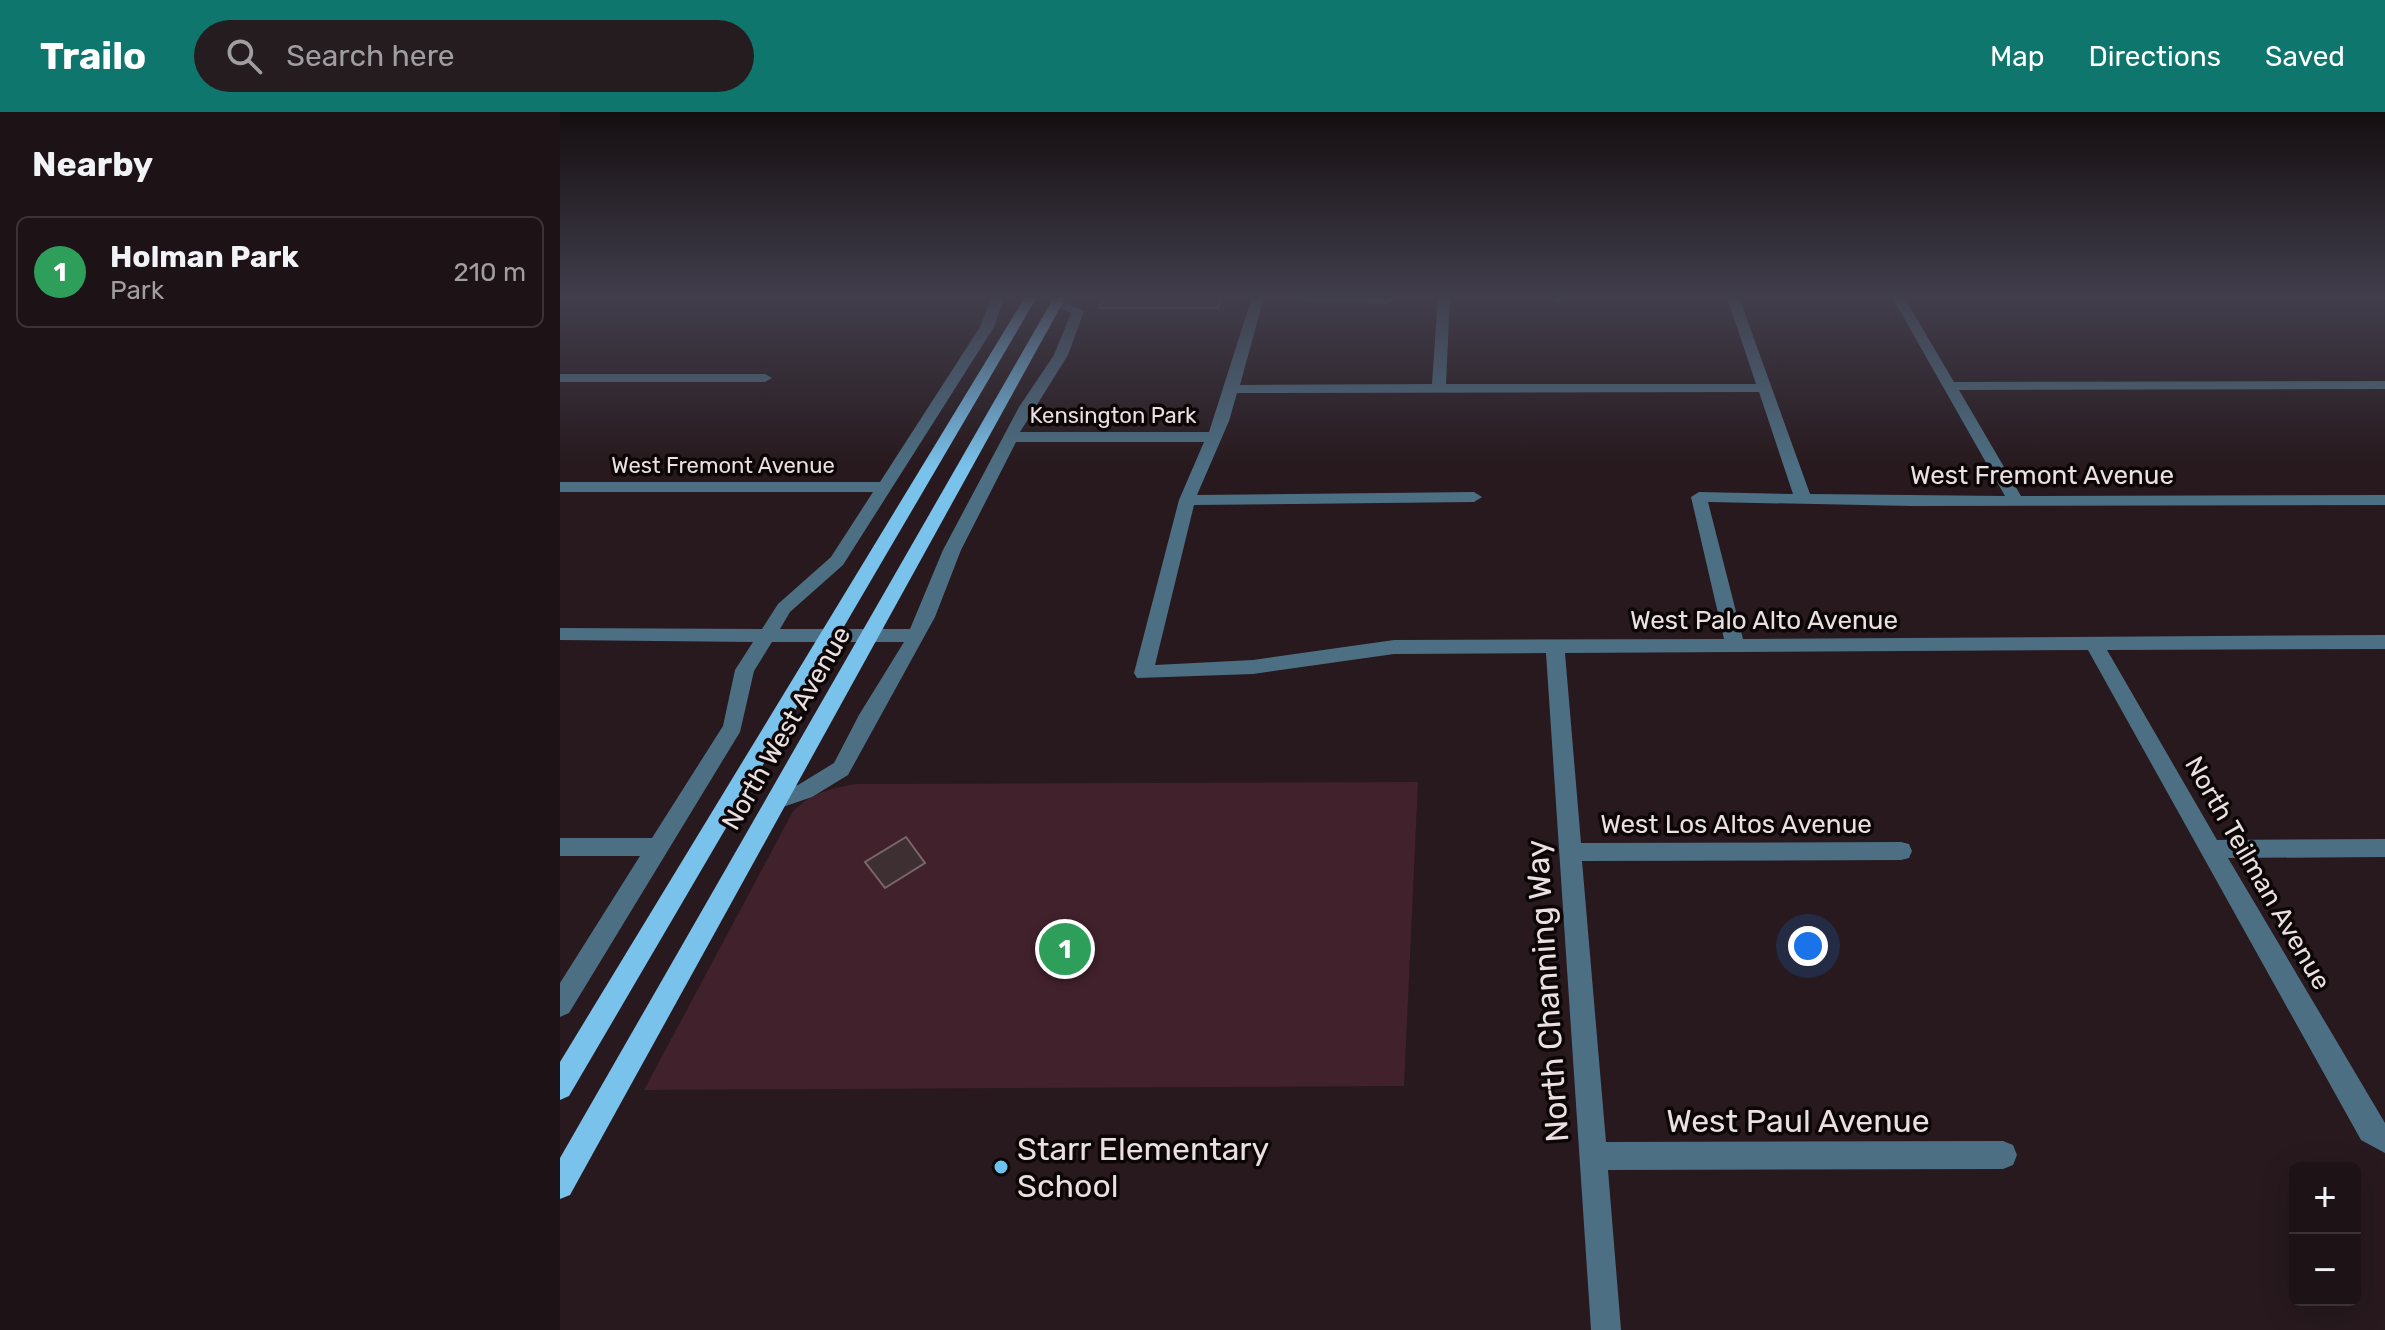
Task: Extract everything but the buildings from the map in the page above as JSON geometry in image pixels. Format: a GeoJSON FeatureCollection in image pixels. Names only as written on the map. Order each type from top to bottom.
{"type":"FeatureCollection","features":[{"type":"Feature","properties":{"kind":"main road","name":"North West Avenue"},"geometry":{"type":"LineString","coordinates":[[560,1087],[997,354]]}},
{"type":"Feature","properties":{"kind":"main road","name":"North West Avenue"},"geometry":{"type":"LineString","coordinates":[[560,1185],[1026,355]]}},
{"type":"Feature","properties":{"kind":"street"},"geometry":{"type":"LineString","coordinates":[[560,1005],[733,727],[745,670],[766,636],[784,608],[837,561],[970,354]]}},
{"type":"Feature","properties":{"kind":"street"},"geometry":{"type":"LineString","coordinates":[[1242,354],[1214,437],[1187,500],[1474,497]]}},
{"type":"Feature","properties":{"kind":"street"},"geometry":{"type":"LineString","coordinates":[[1439,388],[1441,354]]}},
{"type":"Feature","properties":{"kind":"street"},"geometry":{"type":"LineString","coordinates":[[1752,354],[1803,498]]}},
{"type":"Feature","properties":{"kind":"street"},"geometry":{"type":"LineString","coordinates":[[1931,354],[2016,501]]}},
{"type":"Feature","properties":{"kind":"street"},"geometry":{"type":"LineString","coordinates":[[1026,355],[1061,355]]}},
{"type":"Feature","properties":{"kind":"street"},"geometry":{"type":"LineString","coordinates":[[777,800],[805,791],[841,769],[916,636],[952,550],[1026,407],[1061,355]]}},
{"type":"Feature","properties":{"kind":"street"},"geometry":{"type":"LineString","coordinates":[[560,378],[765,378]]}},
{"type":"Feature","properties":{"kind":"street"},"geometry":{"type":"LineString","coordinates":[[1949,386],[2385,385]]}},
{"type":"Feature","properties":{"kind":"street"},"geometry":{"type":"LineString","coordinates":[[1232,389],[1764,388]]}},
{"type":"Feature","properties":{"kind":"street","name":"Kensington Park"},"geometry":{"type":"LineString","coordinates":[[1011,437],[1214,437]]}},
{"type":"Feature","properties":{"kind":"street","name":"West Fremont Avenue"},"geometry":{"type":"LineString","coordinates":[[560,487],[887,487]]}},
{"type":"Feature","properties":{"kind":"street","name":"West Fremont Avenue"},"geometry":{"type":"LineString","coordinates":[[1735,646],[1699,497],[2016,501],[2385,500]]}},
{"type":"Feature","properties":{"kind":"street","name":"West Palo Alto Avenue"},"geometry":{"type":"LineString","coordinates":[[1187,500],[1144,673],[1253,667],[1394,647],[2385,642]]}},
{"type":"Feature","properties":{"kind":"street"},"geometry":{"type":"LineString","coordinates":[[560,634],[916,636]]}},
{"type":"Feature","properties":{"kind":"street","name":"North Teilman Avenue"},"geometry":{"type":"LineString","coordinates":[[2095,645],[2378,1134]]}},
{"type":"Feature","properties":{"kind":"street","name":"North Channing Way"},"geometry":{"type":"LineString","coordinates":[[1555,647],[1606,1330]]}},
{"type":"Feature","properties":{"kind":"street"},"geometry":{"type":"LineString","coordinates":[[560,847],[659,847]]}},
{"type":"Feature","properties":{"kind":"street"},"geometry":{"type":"LineString","coordinates":[[2212,849],[2385,848]]}},
{"type":"Feature","properties":{"kind":"street","name":"West Los Altos Avenue"},"geometry":{"type":"LineString","coordinates":[[1571,852],[1901,851]]}},
{"type":"Feature","properties":{"kind":"street","name":"West Paul Avenue"},"geometry":{"type":"LineString","coordinates":[[1594,1156],[2003,1155]]}},
{"type":"Feature","properties":{"kind":"shaded area"},"geometry":{"type":"Polygon","coordinates":[[[1418,782],[1404,1086],[644,1090],[792,813],[822,792],[857,784],[1418,782]]]}},
{"type":"Feature","properties":{"kind":"place","name":"Holman Park"},"geometry":{"type":"Point","coordinates":[1065,949]}},
{"type":"Feature","properties":{"kind":"place","name":"Starr Elementary School"},"geometry":{"type":"Point","coordinates":[1001,1167]}}]}
